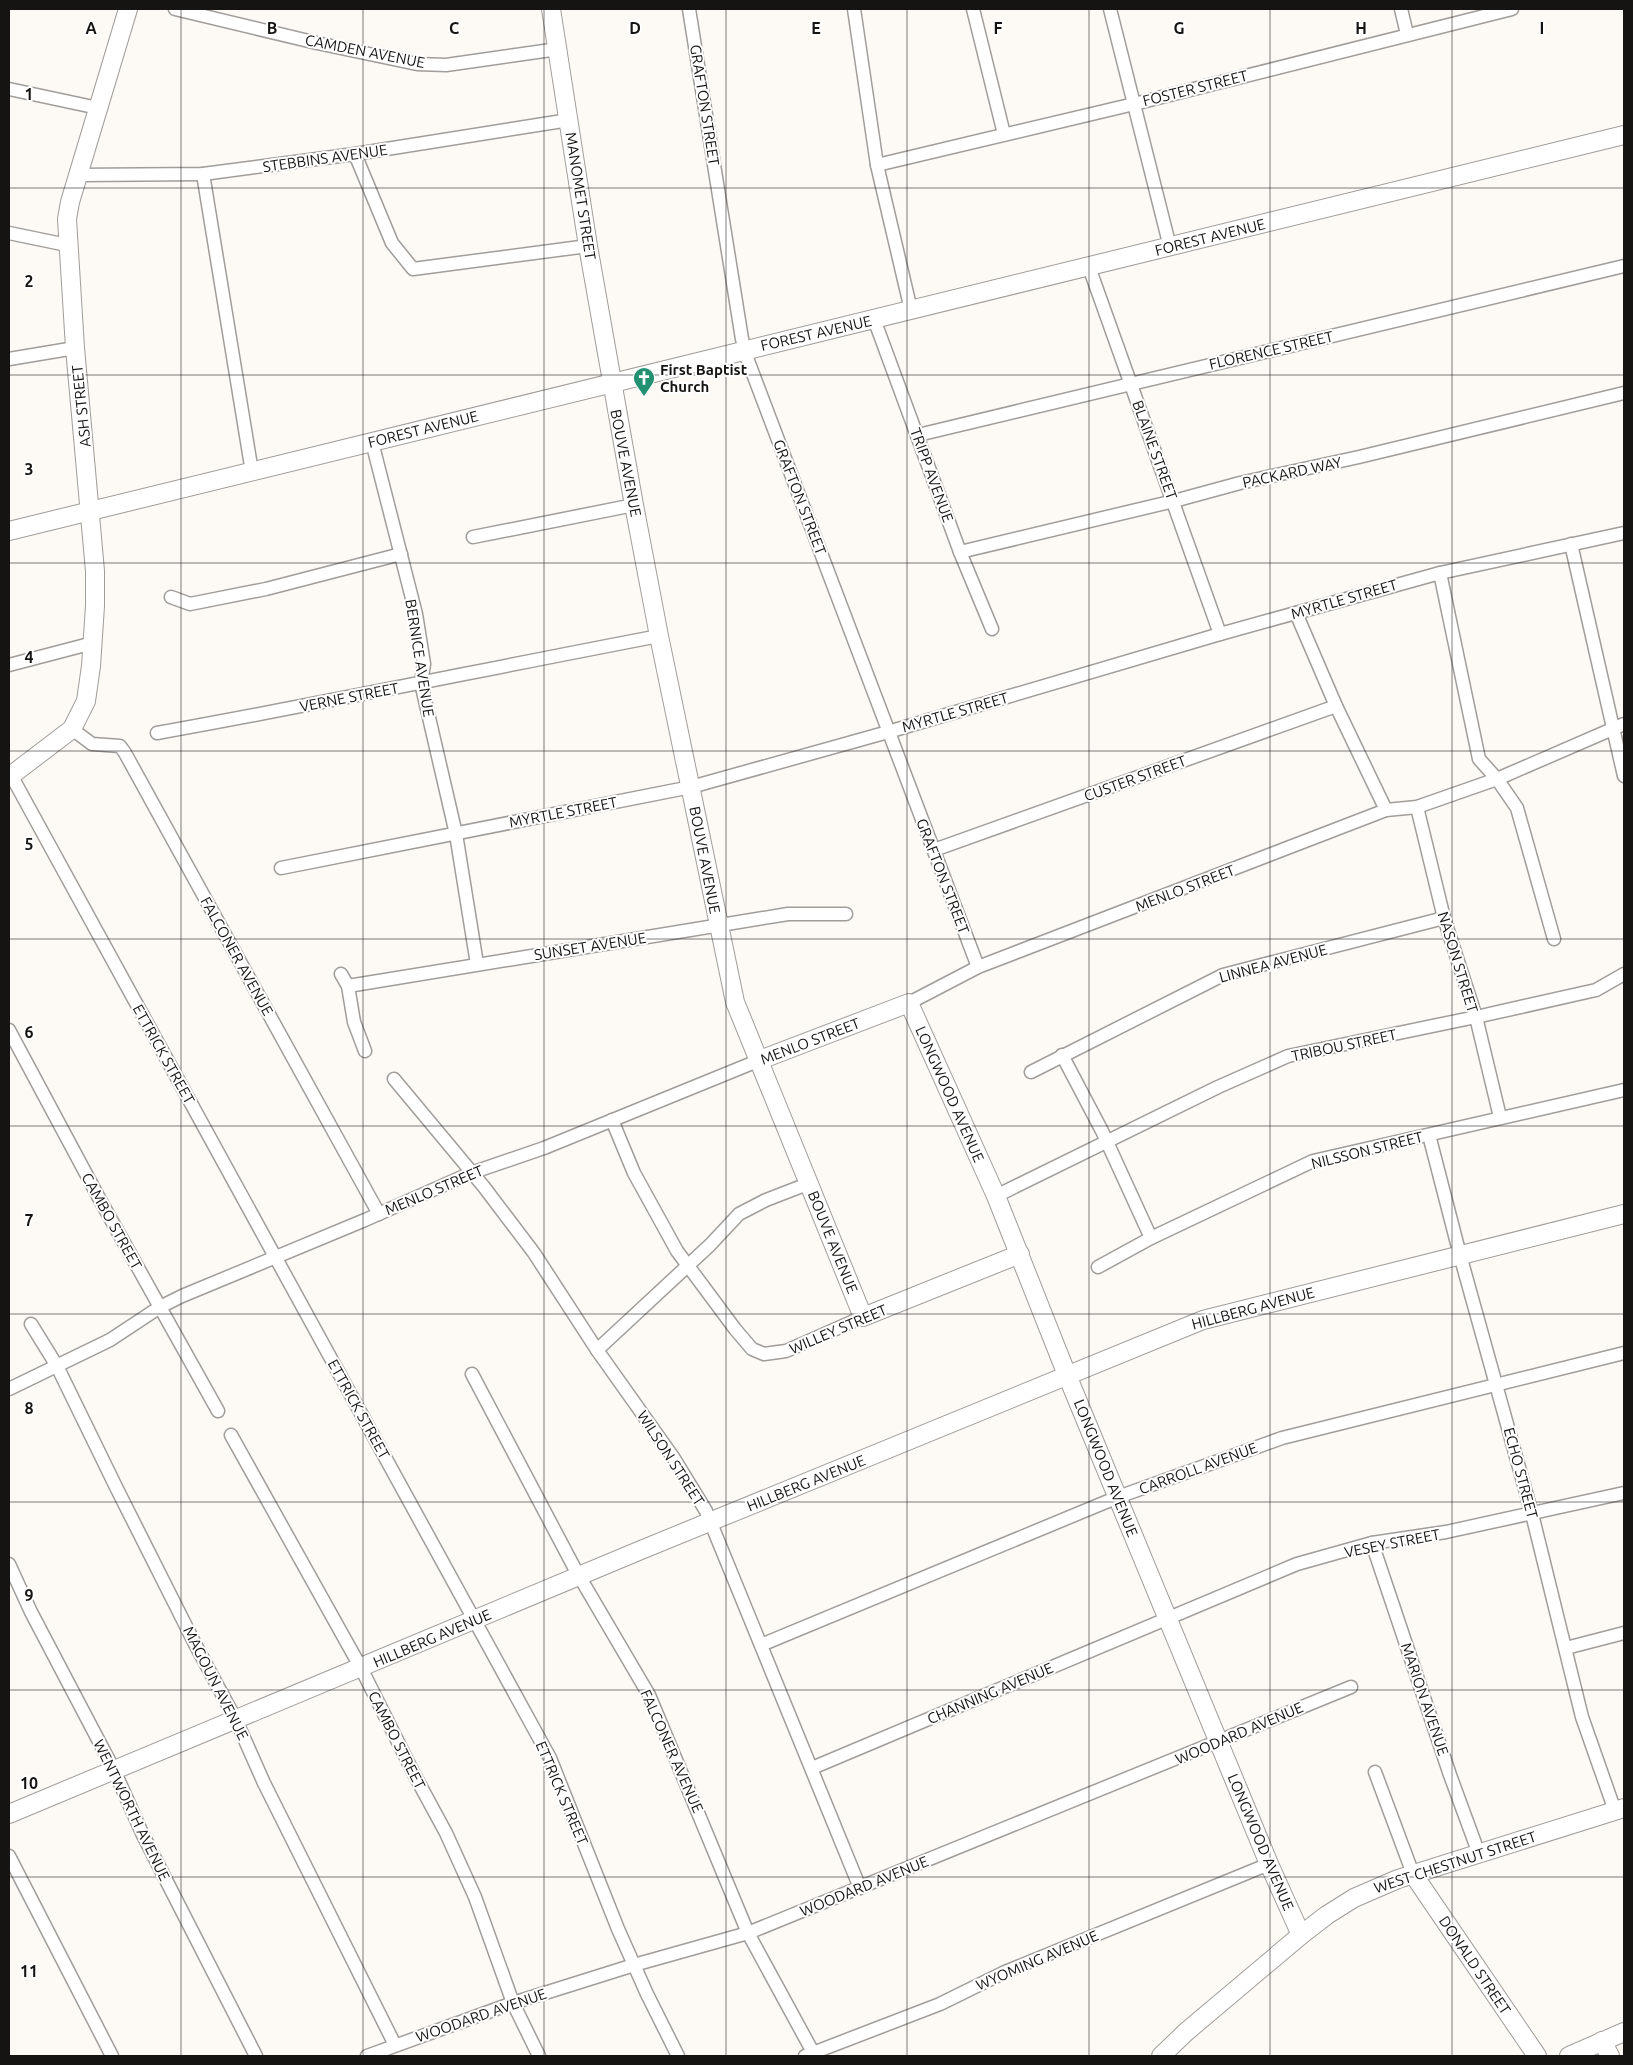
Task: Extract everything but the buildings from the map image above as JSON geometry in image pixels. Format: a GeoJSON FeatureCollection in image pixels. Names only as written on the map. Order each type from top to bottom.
{"type":"FeatureCollection","features":[{"type":"Feature","properties":{"kind":"street","name":"ASH STREET"},"geometry":{"type":"LineString","coordinates":[[10,776],[72,729],[86,701],[93,643],[96,587],[91,510],[75,348],[67,245],[67,220],[78,175],[128,9]]}},
{"type":"Feature","properties":{"kind":"street","name":"CAMDEN AVENUE"},"geometry":{"type":"LineString","coordinates":[[175,9],[317,43],[417,64],[446,64],[558,49]]}},
{"type":"Feature","properties":{"kind":"street","name":"MANOMET STREET"},"geometry":{"type":"LineString","coordinates":[[552,9],[611,383]]}},
{"type":"Feature","properties":{"kind":"street","name":"GRAFTON STREET"},"geometry":{"type":"LineString","coordinates":[[689,9],[745,350],[978,968]]}},
{"type":"Feature","properties":{"kind":"street"},"geometry":{"type":"LineString","coordinates":[[854,9],[877,165],[911,310]]}},
{"type":"Feature","properties":{"kind":"street"},"geometry":{"type":"LineString","coordinates":[[973,9],[1004,134]]}},
{"type":"Feature","properties":{"kind":"street"},"geometry":{"type":"LineString","coordinates":[[1110,9],[1170,247]]}},
{"type":"Feature","properties":{"kind":"street"},"geometry":{"type":"LineString","coordinates":[[1401,9],[1407,34]]}},
{"type":"Feature","properties":{"kind":"street","name":"FOSTER STREET"},"geometry":{"type":"LineString","coordinates":[[877,165],[1134,104],[1512,9]]}},
{"type":"Feature","properties":{"kind":"street"},"geometry":{"type":"LineString","coordinates":[[9,89],[98,108]]}},
{"type":"Feature","properties":{"kind":"street","name":"STEBBINS AVENUE"},"geometry":{"type":"LineString","coordinates":[[78,175],[203,174],[356,154],[569,120]]}},
{"type":"Feature","properties":{"kind":"street","name":"FOREST AVENUE"},"geometry":{"type":"LineString","coordinates":[[9,531],[1624,135]]}},
{"type":"Feature","properties":{"kind":"street"},"geometry":{"type":"LineString","coordinates":[[356,154],[392,243],[414,269],[588,246]]}},
{"type":"Feature","properties":{"kind":"street"},"geometry":{"type":"LineString","coordinates":[[203,174],[252,472]]}},
{"type":"Feature","properties":{"kind":"street"},"geometry":{"type":"LineString","coordinates":[[9,233],[67,245]]}},
{"type":"Feature","properties":{"kind":"street","name":"FLORENCE STREET"},"geometry":{"type":"LineString","coordinates":[[918,435],[1624,266]]}},
{"type":"Feature","properties":{"kind":"street","name":"BLAINE STREET"},"geometry":{"type":"LineString","coordinates":[[1089,267],[1220,634]]}},
{"type":"Feature","properties":{"kind":"street","name":"TRIPP AVENUE"},"geometry":{"type":"LineString","coordinates":[[874,319],[960,552],[992,629]]}},
{"type":"Feature","properties":{"kind":"street"},"geometry":{"type":"LineString","coordinates":[[9,359],[75,348]]}},
{"type":"Feature","properties":{"kind":"street","name":"BOUVE AVENUE"},"geometry":{"type":"LineString","coordinates":[[611,383],[659,636],[735,1002],[863,1317]]}},
{"type":"Feature","properties":{"kind":"street","name":"PACKARD WAY"},"geometry":{"type":"LineString","coordinates":[[960,552],[1174,501],[1240,483],[1359,457],[1624,393]]}},
{"type":"Feature","properties":{"kind":"street","name":"BERNICE AVENUE"},"geometry":{"type":"LineString","coordinates":[[372,442],[416,614],[424,664],[421,682],[456,834],[478,964]]}},
{"type":"Feature","properties":{"kind":"street"},"geometry":{"type":"LineString","coordinates":[[473,538],[634,506]]}},
{"type":"Feature","properties":{"kind":"street","name":"MYRTLE STREET"},"geometry":{"type":"LineString","coordinates":[[280,868],[690,787],[888,732],[1220,634],[1440,572],[1624,533]]}},
{"type":"Feature","properties":{"kind":"street"},"geometry":{"type":"LineString","coordinates":[[1571,544],[1619,726],[1624,776]]}},
{"type":"Feature","properties":{"kind":"street"},"geometry":{"type":"LineString","coordinates":[[171,597],[190,604],[266,589],[401,554]]}},
{"type":"Feature","properties":{"kind":"street"},"geometry":{"type":"LineString","coordinates":[[1440,572],[1479,759],[1497,779],[1517,808],[1554,939]]}},
{"type":"Feature","properties":{"kind":"street"},"geometry":{"type":"LineString","coordinates":[[1296,613],[1336,706],[1386,810]]}},
{"type":"Feature","properties":{"kind":"street","name":"VERNE STREET"},"geometry":{"type":"LineString","coordinates":[[157,734],[659,636]]}},
{"type":"Feature","properties":{"kind":"street"},"geometry":{"type":"LineString","coordinates":[[9,665],[93,643]]}},
{"type":"Feature","properties":{"kind":"street","name":"CUSTER STREET"},"geometry":{"type":"LineString","coordinates":[[934,850],[1336,706]]}},
{"type":"Feature","properties":{"kind":"street","name":"MENLO STREET"},"geometry":{"type":"LineString","coordinates":[[9,1389],[110,1340],[160,1307],[182,1296],[380,1214],[472,1173],[544,1148],[760,1060],[909,1003],[978,968],[1386,810],[1417,807],[1497,779],[1619,726]]}},
{"type":"Feature","properties":{"kind":"street","name":"FALCONER AVENUE"},"geometry":{"type":"LineString","coordinates":[[72,729],[92,744],[120,746],[125,753],[380,1214]]}},
{"type":"Feature","properties":{"kind":"street","name":"ETTRICK STREET"},"geometry":{"type":"LineString","coordinates":[[10,776],[550,1758],[586,1852],[634,1965],[678,2056]]}},
{"type":"Feature","properties":{"kind":"street","name":"NASON STREET"},"geometry":{"type":"LineString","coordinates":[[1417,807],[1444,918],[1476,1018],[1500,1117]]}},
{"type":"Feature","properties":{"kind":"street","name":"SUNSET AVENUE"},"geometry":{"type":"LineString","coordinates":[[348,986],[788,914],[846,914]]}},
{"type":"Feature","properties":{"kind":"street","name":"LINNEA AVENUE"},"geometry":{"type":"LineString","coordinates":[[1031,1072],[1223,975],[1444,918]]}},
{"type":"Feature","properties":{"kind":"street"},"geometry":{"type":"LineString","coordinates":[[341,974],[348,986],[354,1022],[365,1051]]}},
{"type":"Feature","properties":{"kind":"street","name":"TRIBOU STREET"},"geometry":{"type":"LineString","coordinates":[[996,1196],[1218,1087],[1288,1056],[1476,1018],[1596,990],[1624,974]]}},
{"type":"Feature","properties":{"kind":"street","name":"LONGWOOD AVENUE"},"geometry":{"type":"LineString","coordinates":[[909,1003],[996,1196],[1269,1864],[1301,1935]]}},
{"type":"Feature","properties":{"kind":"street","name":"CAMBO STREET"},"geometry":{"type":"LineString","coordinates":[[9,1030],[99,1198],[218,1411]]}},
{"type":"Feature","properties":{"kind":"street"},"geometry":{"type":"LineString","coordinates":[[1062,1055],[1108,1142],[1151,1238]]}},
{"type":"Feature","properties":{"kind":"street","name":"WILSON STREET"},"geometry":{"type":"LineString","coordinates":[[394,1079],[472,1173],[542,1265],[597,1350],[673,1457],[711,1522],[860,1888]]}},
{"type":"Feature","properties":{"kind":"street","name":"NILSSON STREET"},"geometry":{"type":"LineString","coordinates":[[1098,1267],[1151,1238],[1312,1161],[1624,1090]]}},
{"type":"Feature","properties":{"kind":"street"},"geometry":{"type":"LineString","coordinates":[[612,1120],[638,1180],[687,1267]]}},
{"type":"Feature","properties":{"kind":"street","name":"ECHO STREET"},"geometry":{"type":"LineString","coordinates":[[1428,1135],[1532,1514],[1582,1717],[1620,1810]]}},
{"type":"Feature","properties":{"kind":"street"},"geometry":{"type":"LineString","coordinates":[[597,1350],[687,1267],[739,1214],[766,1200],[810,1183]]}},
{"type":"Feature","properties":{"kind":"street","name":"HILLBERG AVENUE"},"geometry":{"type":"LineString","coordinates":[[9,1814],[1202,1320],[1624,1214]]}},
{"type":"Feature","properties":{"kind":"street","name":"WILLEY STREET"},"geometry":{"type":"LineString","coordinates":[[687,1267],[735,1330],[752,1349],[771,1354],[786,1351],[863,1317],[1020,1254]]}},
{"type":"Feature","properties":{"kind":"street","name":"MAGOUN AVENUE"},"geometry":{"type":"LineString","coordinates":[[32,1324],[57,1366],[85,1427],[151,1558],[236,1720],[264,1783],[395,2045]]}},
{"type":"Feature","properties":{"kind":"street","name":"CARROLL AVENUE"},"geometry":{"type":"LineString","coordinates":[[761,1645],[1118,1497],[1282,1438],[1624,1353]]}},
{"type":"Feature","properties":{"kind":"street","name":"FALCONER AVENUE"},"geometry":{"type":"LineString","coordinates":[[472,1374],[580,1576],[657,1710],[748,1933],[811,2055]]}},
{"type":"Feature","properties":{"kind":"street","name":"CAMBO STREET"},"geometry":{"type":"LineString","coordinates":[[232,1435],[361,1668],[414,1774],[446,1832],[475,1897],[513,2003],[540,2056]]}},
{"type":"Feature","properties":{"kind":"street","name":"VESEY STREET"},"geometry":{"type":"LineString","coordinates":[[1168,1618],[1297,1564],[1372,1543],[1446,1532],[1624,1493]]}},
{"type":"Feature","properties":{"kind":"street","name":"MARION AVENUE"},"geometry":{"type":"LineString","coordinates":[[1372,1543],[1450,1775],[1479,1854]]}},
{"type":"Feature","properties":{"kind":"street","name":"WENTWORTH AVENUE"},"geometry":{"type":"LineString","coordinates":[[9,1564],[31,1612],[114,1770],[146,1840],[256,2056]]}},
{"type":"Feature","properties":{"kind":"street","name":"CHANNING AVENUE"},"geometry":{"type":"LineString","coordinates":[[812,1768],[1168,1618]]}},
{"type":"Feature","properties":{"kind":"street"},"geometry":{"type":"LineString","coordinates":[[1566,1648],[1624,1634]]}},
{"type":"Feature","properties":{"kind":"street","name":"WOODARD AVENUE"},"geometry":{"type":"LineString","coordinates":[[367,2056],[513,2003],[634,1965],[748,1933],[1351,1687]]}},
{"type":"Feature","properties":{"kind":"street"},"geometry":{"type":"LineString","coordinates":[[1375,1772],[1413,1874]]}},
{"type":"Feature","properties":{"kind":"street","name":"WEST CHESTNUT STREET"},"geometry":{"type":"LineString","coordinates":[[1161,2056],[1186,2032],[1301,1935],[1326,1915],[1354,1898],[1413,1874],[1620,1810]]}},
{"type":"Feature","properties":{"kind":"street"},"geometry":{"type":"LineString","coordinates":[[9,1856],[112,2056]]}},
{"type":"Feature","properties":{"kind":"street","name":"WYOMING AVENUE"},"geometry":{"type":"LineString","coordinates":[[811,2055],[940,2004],[1005,1972],[1269,1864]]}},
{"type":"Feature","properties":{"kind":"street","name":"DONALD STREET"},"geometry":{"type":"LineString","coordinates":[[1413,1874],[1537,2056]]}},
{"type":"Feature","properties":{"kind":"street"},"geometry":{"type":"LineString","coordinates":[[1569,2056],[1606,2049],[1624,2032]]}},
{"type":"Feature","properties":{"kind":"place","name":"First Baptist Church"},"geometry":{"type":"Point","coordinates":[644,397]}}]}
